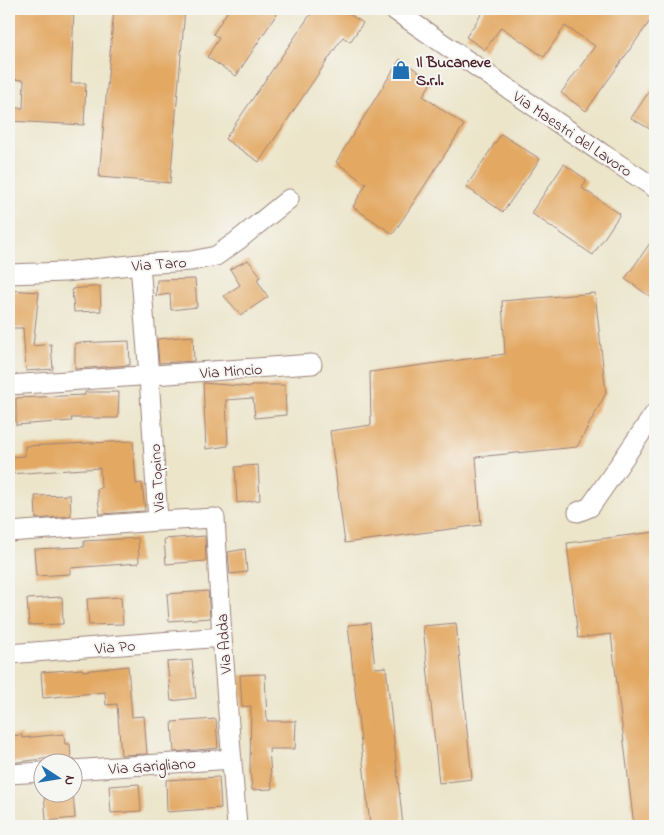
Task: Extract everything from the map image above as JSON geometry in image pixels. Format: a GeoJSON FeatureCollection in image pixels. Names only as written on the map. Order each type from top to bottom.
{"type":"FeatureCollection","features":[{"type":"Feature","properties":{"kind":"street","name":"Via Maestri del Lavoro"},"geometry":{"type":"LineString","coordinates":[[393,9],[655,188]]}},
{"type":"Feature","properties":{"kind":"street","name":"Via Taro"},"geometry":{"type":"LineString","coordinates":[[9,274],[65,272],[191,261],[216,256],[237,242],[288,199]]}},
{"type":"Feature","properties":{"kind":"street"},"geometry":{"type":"LineString","coordinates":[[140,264],[149,376]]}},
{"type":"Feature","properties":{"kind":"street","name":"Via Mincio"},"geometry":{"type":"LineString","coordinates":[[9,385],[312,364]]}},
{"type":"Feature","properties":{"kind":"street","name":"Via Topino"},"geometry":{"type":"LineString","coordinates":[[9,532],[158,521],[149,376]]}},
{"type":"Feature","properties":{"kind":"street"},"geometry":{"type":"LineString","coordinates":[[578,512],[590,507],[655,414]]}},
{"type":"Feature","properties":{"kind":"street","name":"Via Adda"},"geometry":{"type":"LineString","coordinates":[[158,521],[215,518],[222,637],[238,826]]}},
{"type":"Feature","properties":{"kind":"street","name":"Via Po"},"geometry":{"type":"LineString","coordinates":[[9,654],[222,637]]}},
{"type":"Feature","properties":{"kind":"street","name":"Via Garigliano"},"geometry":{"type":"LineString","coordinates":[[82,769],[232,760]]}},
{"type":"Feature","properties":{"kind":"street"},"geometry":{"type":"LineString","coordinates":[[9,774],[32,773]]}},
{"type":"Feature","properties":{"kind":"building"},"geometry":{"type":"Polygon","coordinates":[[[9,9],[74,9],[71,83],[86,83],[84,125],[9,121],[9,108],[23,108],[24,80],[9,79],[9,9]]]}},
{"type":"Feature","properties":{"kind":"building"},"geometry":{"type":"Polygon","coordinates":[[[114,9],[185,9],[170,183],[99,177],[114,9]]]}},
{"type":"Feature","properties":{"kind":"building"},"geometry":{"type":"Polygon","coordinates":[[[229,9],[280,9],[236,76],[207,57],[219,38],[213,34],[229,9]]]}},
{"type":"Feature","properties":{"kind":"building"},"geometry":{"type":"Polygon","coordinates":[[[314,9],[342,9],[363,23],[350,42],[343,37],[259,162],[225,139],[314,9]]]}},
{"type":"Feature","properties":{"kind":"building"},"geometry":{"type":"Polygon","coordinates":[[[485,9],[655,9],[655,14],[586,111],[561,93],[595,46],[565,26],[544,57],[501,27],[485,50],[466,37],[485,9]]]}},
{"type":"Feature","properties":{"kind":"building"},"geometry":{"type":"Polygon","coordinates":[[[400,59],[432,81],[423,96],[464,125],[393,234],[353,207],[366,184],[336,162],[400,59]]]}},
{"type":"Feature","properties":{"kind":"building"},"geometry":{"type":"Polygon","coordinates":[[[655,83],[655,132],[631,118],[655,83]]]}},
{"type":"Feature","properties":{"kind":"building"},"geometry":{"type":"Polygon","coordinates":[[[501,134],[540,159],[503,212],[466,187],[501,134]]]}},
{"type":"Feature","properties":{"kind":"building"},"geometry":{"type":"Polygon","coordinates":[[[564,164],[587,180],[582,188],[620,214],[593,255],[531,213],[564,164]]]}},
{"type":"Feature","properties":{"kind":"building"},"geometry":{"type":"Polygon","coordinates":[[[655,236],[655,300],[625,279],[655,236]]]}},
{"type":"Feature","properties":{"kind":"building"},"geometry":{"type":"Polygon","coordinates":[[[248,260],[261,276],[257,280],[268,297],[241,315],[224,296],[240,285],[230,269],[248,260]]]}},
{"type":"Feature","properties":{"kind":"building"},"geometry":{"type":"Polygon","coordinates":[[[195,279],[197,307],[171,310],[170,294],[156,296],[157,280],[195,279]]]}},
{"type":"Feature","properties":{"kind":"building"},"geometry":{"type":"Polygon","coordinates":[[[100,286],[101,311],[74,312],[72,289],[100,286]]]}},
{"type":"Feature","properties":{"kind":"building"},"geometry":{"type":"Polygon","coordinates":[[[11,290],[39,292],[33,346],[51,344],[53,369],[26,371],[23,328],[9,328],[11,290]]]}},
{"type":"Feature","properties":{"kind":"building"},"geometry":{"type":"Polygon","coordinates":[[[595,293],[606,393],[577,447],[476,457],[481,525],[345,543],[330,431],[371,425],[370,372],[505,354],[502,301],[595,293]]]}},
{"type":"Feature","properties":{"kind":"building"},"geometry":{"type":"Polygon","coordinates":[[[193,336],[194,361],[159,363],[157,339],[193,336]]]}},
{"type":"Feature","properties":{"kind":"building"},"geometry":{"type":"Polygon","coordinates":[[[129,341],[130,365],[75,369],[75,343],[129,341]]]}},
{"type":"Feature","properties":{"kind":"building"},"geometry":{"type":"Polygon","coordinates":[[[203,383],[252,387],[252,385],[285,385],[286,415],[255,418],[253,398],[226,400],[228,446],[206,449],[203,383]]]}},
{"type":"Feature","properties":{"kind":"building"},"geometry":{"type":"Polygon","coordinates":[[[85,392],[119,392],[118,418],[71,418],[72,421],[16,425],[16,398],[85,395],[85,392]]]}},
{"type":"Feature","properties":{"kind":"building"},"geometry":{"type":"Polygon","coordinates":[[[133,441],[136,484],[142,483],[145,511],[100,514],[97,489],[101,488],[100,468],[9,474],[9,457],[25,456],[25,446],[133,441]]]}},
{"type":"Feature","properties":{"kind":"building"},"geometry":{"type":"Polygon","coordinates":[[[258,465],[260,500],[237,503],[235,467],[258,465]]]}},
{"type":"Feature","properties":{"kind":"building"},"geometry":{"type":"Polygon","coordinates":[[[70,495],[71,516],[36,519],[35,496],[70,495]]]}},
{"type":"Feature","properties":{"kind":"building"},"geometry":{"type":"Polygon","coordinates":[[[655,532],[655,826],[634,826],[611,634],[578,638],[567,543],[655,532]]]}},
{"type":"Feature","properties":{"kind":"building"},"geometry":{"type":"Polygon","coordinates":[[[205,536],[206,561],[166,564],[164,539],[205,536]]]}},
{"type":"Feature","properties":{"kind":"building"},"geometry":{"type":"Polygon","coordinates":[[[138,538],[139,563],[70,568],[70,574],[36,576],[34,549],[84,547],[84,541],[138,538]]]}},
{"type":"Feature","properties":{"kind":"building"},"geometry":{"type":"Polygon","coordinates":[[[245,549],[247,572],[230,574],[228,552],[245,549]]]}},
{"type":"Feature","properties":{"kind":"building"},"geometry":{"type":"Polygon","coordinates":[[[208,591],[210,618],[169,621],[167,594],[208,591]]]}},
{"type":"Feature","properties":{"kind":"building"},"geometry":{"type":"Polygon","coordinates":[[[62,597],[63,624],[29,625],[27,599],[62,597]]]}},
{"type":"Feature","properties":{"kind":"building"},"geometry":{"type":"Polygon","coordinates":[[[121,597],[123,624],[89,625],[87,599],[121,597]]]}},
{"type":"Feature","properties":{"kind":"building"},"geometry":{"type":"Polygon","coordinates":[[[370,623],[375,668],[386,667],[403,826],[370,826],[348,625],[370,623]]]}},
{"type":"Feature","properties":{"kind":"building"},"geometry":{"type":"Polygon","coordinates":[[[456,623],[472,779],[439,783],[423,626],[456,623]]]}},
{"type":"Feature","properties":{"kind":"building"},"geometry":{"type":"Polygon","coordinates":[[[192,660],[196,698],[171,701],[167,662],[192,660]]]}},
{"type":"Feature","properties":{"kind":"building"},"geometry":{"type":"Polygon","coordinates":[[[128,666],[132,717],[144,716],[147,754],[121,755],[117,704],[106,705],[105,692],[43,698],[41,672],[82,669],[83,671],[128,666]]]}},
{"type":"Feature","properties":{"kind":"building"},"geometry":{"type":"Polygon","coordinates":[[[265,674],[267,721],[296,721],[295,749],[269,749],[272,789],[252,790],[250,769],[251,706],[242,707],[240,675],[265,674]]]}},
{"type":"Feature","properties":{"kind":"building"},"geometry":{"type":"Polygon","coordinates":[[[216,719],[218,748],[174,752],[172,722],[216,719]]]}},
{"type":"Feature","properties":{"kind":"building"},"geometry":{"type":"Polygon","coordinates":[[[64,734],[65,744],[70,744],[71,752],[32,752],[32,760],[9,763],[9,736],[22,735],[22,738],[64,734]]]}},
{"type":"Feature","properties":{"kind":"building"},"geometry":{"type":"Polygon","coordinates":[[[219,777],[221,808],[167,812],[166,780],[219,777]]]}},
{"type":"Feature","properties":{"kind":"building"},"geometry":{"type":"Polygon","coordinates":[[[139,784],[141,811],[111,813],[109,786],[139,784]]]}},
{"type":"Feature","properties":{"kind":"building"},"geometry":{"type":"Polygon","coordinates":[[[45,802],[74,802],[75,818],[46,821],[45,802]]]}},
{"type":"Feature","properties":{"kind":"place","name":"Il Bucaneve S.r.l."},"geometry":{"type":"Point","coordinates":[401,70]}}]}
